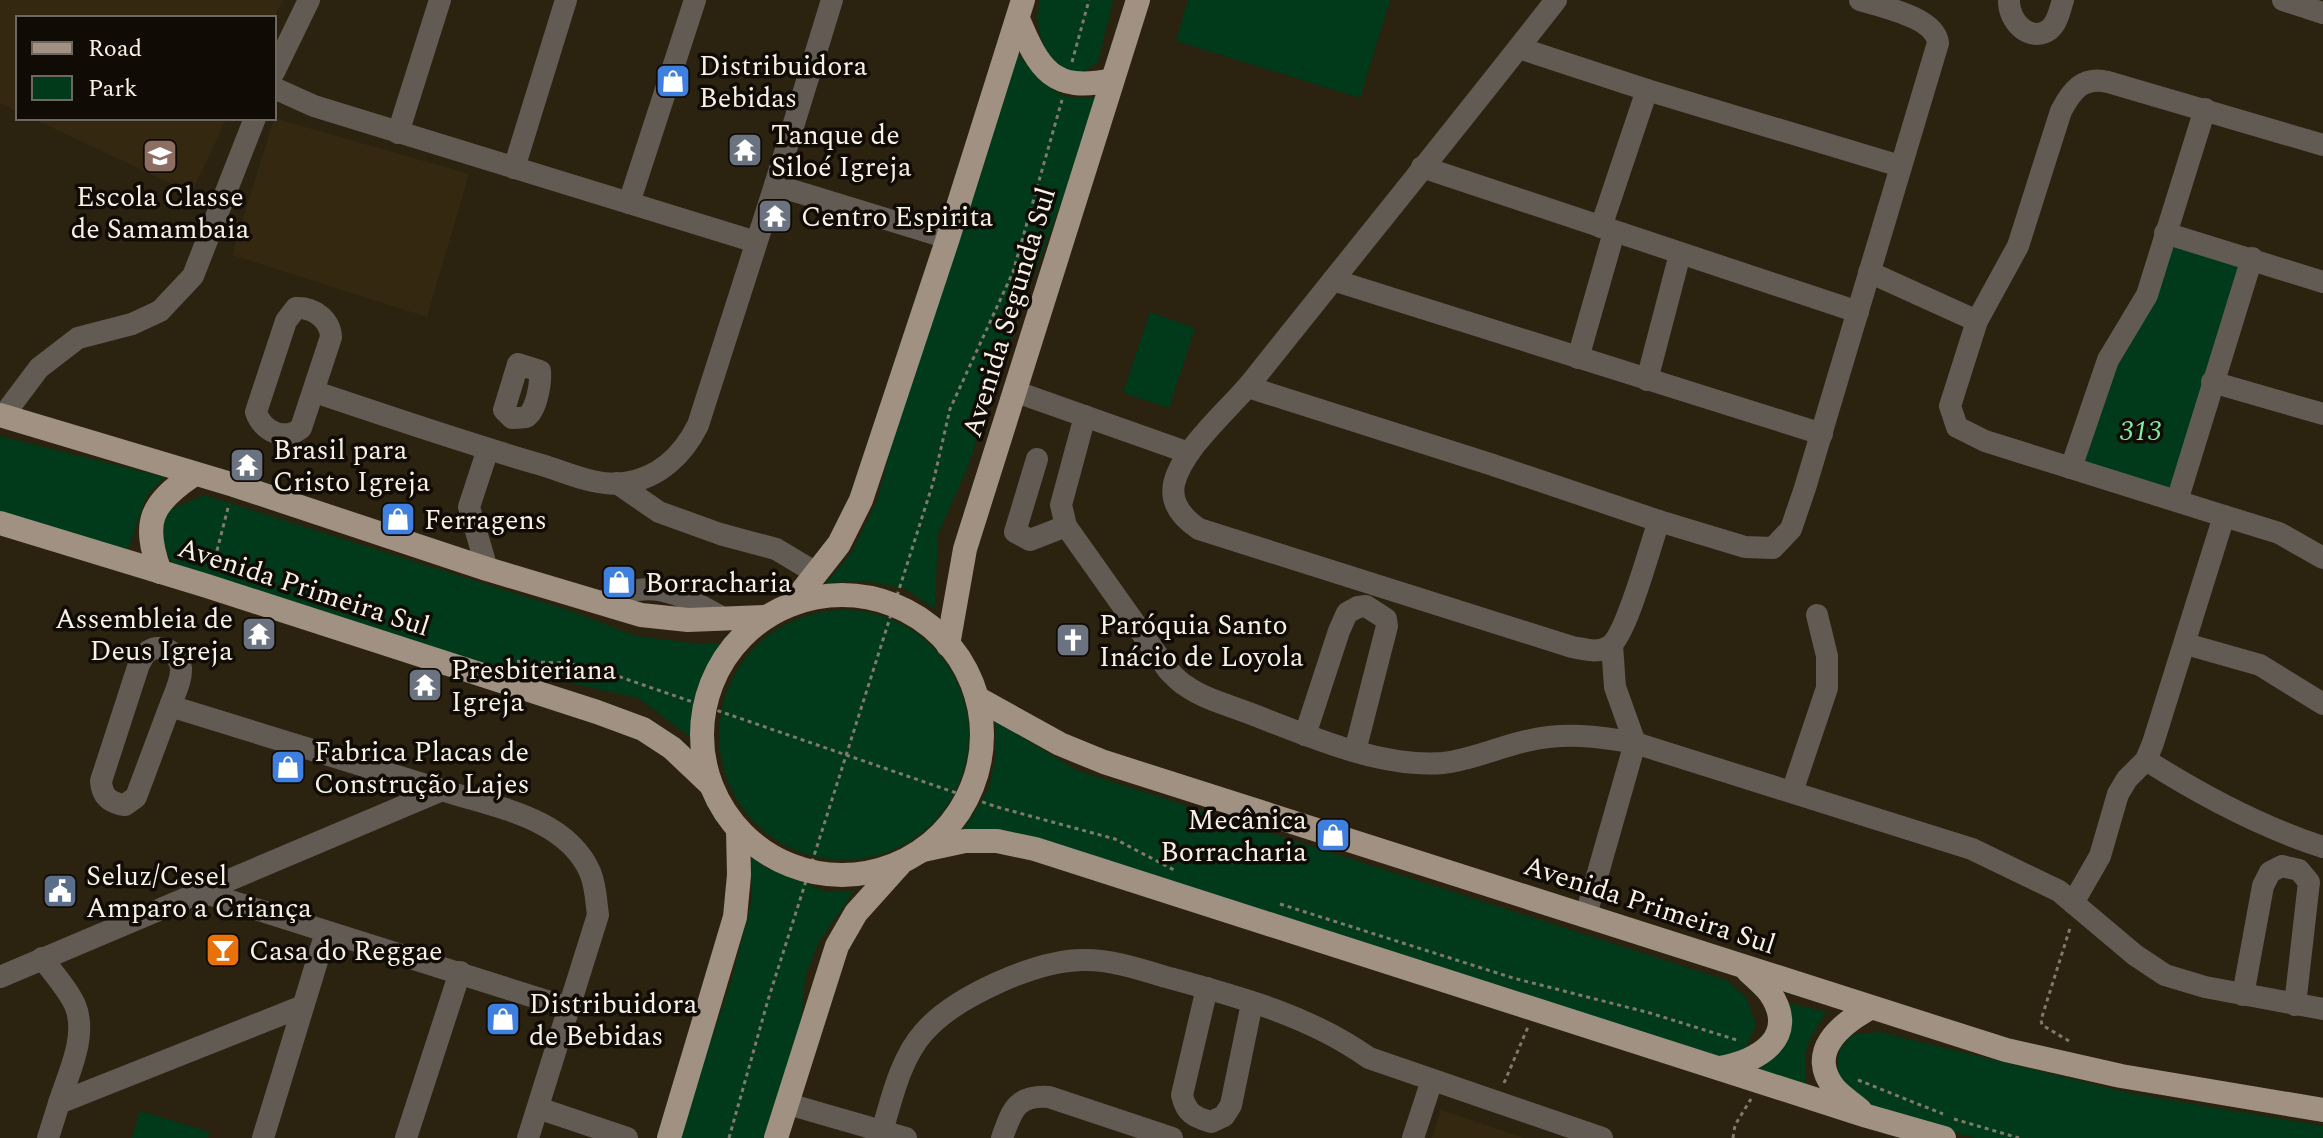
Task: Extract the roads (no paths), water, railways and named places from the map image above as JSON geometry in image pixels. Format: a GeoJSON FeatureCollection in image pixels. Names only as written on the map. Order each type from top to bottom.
{"type":"FeatureCollection","features":[{"type":"Feature","properties":{"kind":"main road","name":"Avenida Segunda Sul"},"geometry":{"type":"LineString","coordinates":[[948,645],[965,549],[1138,0]]}},
{"type":"Feature","properties":{"kind":"main road"},"geometry":{"type":"LineString","coordinates":[[1020,9],[1045,70],[1067,83],[1095,84],[1112,80]]}},
{"type":"Feature","properties":{"kind":"main road"},"geometry":{"type":"LineString","coordinates":[[792,604],[839,544],[861,500],[1020,9]]}},
{"type":"Feature","properties":{"kind":"main road"},"geometry":{"type":"LineString","coordinates":[[1,416],[234,485],[487,569],[601,603],[665,619],[765,617]]}},
{"type":"Feature","properties":{"kind":"main road"},"geometry":{"type":"LineString","coordinates":[[160,572],[149,531],[156,506],[170,491],[193,475]]}},
{"type":"Feature","properties":{"kind":"main road","name":"Avenida Primeira Sul"},"geometry":{"type":"LineString","coordinates":[[0,523],[207,586],[597,712],[643,729],[672,748],[709,783]]}},
{"type":"Feature","properties":{"kind":"main road"},"geometry":{"type":"LineString","coordinates":[[776,1138],[837,946],[856,913],[900,864],[923,850],[949,826],[969,796],[979,764],[982,731],[977,698],[965,670],[948,645],[923,621],[893,605],[860,596],[825,596],[792,604],[765,617],[737,640],[716,671],[704,705],[701,744],[709,783],[721,808],[738,830],[771,856],[810,872],[856,875],[900,864]]}},
{"type":"Feature","properties":{"kind":"main road","name":"Avenida Primeira Sul"},"geometry":{"type":"LineString","coordinates":[[977,698],[1060,744],[1104,762],[2006,1050],[2107,1073],[2323,1110]]}},
{"type":"Feature","properties":{"kind":"main road"},"geometry":{"type":"LineString","coordinates":[[669,1138],[735,917],[739,875],[738,830]]}},
{"type":"Feature","properties":{"kind":"main road"},"geometry":{"type":"LineString","coordinates":[[923,850],[965,841],[997,841],[1035,849],[1944,1138]]}},
{"type":"Feature","properties":{"kind":"main road"},"geometry":{"type":"LineString","coordinates":[[1719,1068],[1739,1065],[1768,1049],[1779,1031],[1778,1009],[1768,990],[1742,965]]}},
{"type":"Feature","properties":{"kind":"main road"},"geometry":{"type":"LineString","coordinates":[[1867,1116],[1837,1091],[1825,1066],[1826,1049],[1832,1036],[1841,1025],[1870,1008]]}},
{"type":"Feature","properties":{"kind":"street"},"geometry":{"type":"LineString","coordinates":[[276,68],[309,0]]}},
{"type":"Feature","properties":{"kind":"street"},"geometry":{"type":"LineString","coordinates":[[398,133],[440,0]]}},
{"type":"Feature","properties":{"kind":"street"},"geometry":{"type":"LineString","coordinates":[[514,168],[566,0]]}},
{"type":"Feature","properties":{"kind":"street"},"geometry":{"type":"LineString","coordinates":[[629,203],[695,0]]}},
{"type":"Feature","properties":{"kind":"street"},"geometry":{"type":"LineString","coordinates":[[315,392],[494,451],[604,483],[626,483],[665,467],[691,440],[698,425],[832,0]]}},
{"type":"Feature","properties":{"kind":"street"},"geometry":{"type":"LineString","coordinates":[[1556,0],[1248,387],[1189,453],[1178,474],[1173,496],[1181,513],[1199,529],[1572,647],[1603,650],[1612,645],[1623,627],[1659,521]]}},
{"type":"Feature","properties":{"kind":"street"},"geometry":{"type":"LineString","coordinates":[[1248,387],[1659,521],[1745,547],[1773,548],[1791,529],[1936,50],[1938,37],[1922,21],[1860,0]]}},
{"type":"Feature","properties":{"kind":"street"},"geometry":{"type":"LineString","coordinates":[[2009,0],[2009,15],[2016,25],[2041,33],[2051,29],[2063,0]]}},
{"type":"Feature","properties":{"kind":"street"},"geometry":{"type":"LineString","coordinates":[[2283,0],[2323,13]]}},
{"type":"Feature","properties":{"kind":"street"},"geometry":{"type":"LineString","coordinates":[[1519,48],[1900,166]]}},
{"type":"Feature","properties":{"kind":"street"},"geometry":{"type":"LineString","coordinates":[[2323,145],[2096,79],[2074,91],[2061,111],[2018,246],[1977,321],[1950,406],[1954,423],[1963,432],[1985,441],[2279,533],[2323,558]]}},
{"type":"Feature","properties":{"kind":"street"},"geometry":{"type":"LineString","coordinates":[[276,89],[314,106],[398,133],[756,242]]}},
{"type":"Feature","properties":{"kind":"street"},"geometry":{"type":"LineString","coordinates":[[1578,358],[1607,230],[1647,90]]}},
{"type":"Feature","properties":{"kind":"street"},"geometry":{"type":"LineString","coordinates":[[2071,468],[2108,360],[2147,295],[2205,109]]}},
{"type":"Feature","properties":{"kind":"street"},"geometry":{"type":"LineString","coordinates":[[1,416],[39,368],[78,338],[132,324],[160,311],[193,276],[254,120]]}},
{"type":"Feature","properties":{"kind":"street"},"geometry":{"type":"LineString","coordinates":[[1422,167],[1858,312]]}},
{"type":"Feature","properties":{"kind":"street"},"geometry":{"type":"LineString","coordinates":[[775,185],[948,238]]}},
{"type":"Feature","properties":{"kind":"street"},"geometry":{"type":"LineString","coordinates":[[2165,233],[2323,282]]}},
{"type":"Feature","properties":{"kind":"street"},"geometry":{"type":"LineString","coordinates":[[1647,380],[1680,254]]}},
{"type":"Feature","properties":{"kind":"street"},"geometry":{"type":"LineString","coordinates":[[2177,501],[2252,258]]}},
{"type":"Feature","properties":{"kind":"street"},"geometry":{"type":"LineString","coordinates":[[1869,272],[1977,321]]}},
{"type":"Feature","properties":{"kind":"street"},"geometry":{"type":"LineString","coordinates":[[1333,280],[1822,434]]}},
{"type":"Feature","properties":{"kind":"street"},"geometry":{"type":"LineString","coordinates":[[296,308],[315,312],[331,329],[315,392],[301,428],[294,435],[273,433],[258,419],[256,412],[286,321],[296,308]]}},
{"type":"Feature","properties":{"kind":"street"},"geometry":{"type":"LineString","coordinates":[[2212,382],[2323,414]]}},
{"type":"Feature","properties":{"kind":"street"},"geometry":{"type":"LineString","coordinates":[[1014,391],[1189,453]]}},
{"type":"Feature","properties":{"kind":"street"},"geometry":{"type":"LineString","coordinates":[[1085,416],[1061,505],[1066,526],[1168,670],[1185,686],[1205,696],[1355,751],[1419,764],[1448,762],[1527,740],[1560,736],[1600,736],[1635,743],[1972,849],[2038,879],[2076,904],[2135,955],[2165,975],[2205,987],[2323,1009]]}},
{"type":"Feature","properties":{"kind":"street"},"geometry":{"type":"LineString","coordinates":[[487,569],[469,507],[512,418]]}},
{"type":"Feature","properties":{"kind":"street"},"geometry":{"type":"LineString","coordinates":[[1037,459],[1015,532],[1030,540],[1066,526]]}},
{"type":"Feature","properties":{"kind":"street"},"geometry":{"type":"LineString","coordinates":[[617,483],[659,512],[720,534],[776,549],[816,573]]}},
{"type":"Feature","properties":{"kind":"street"},"geometry":{"type":"LineString","coordinates":[[2076,904],[2100,856],[2118,794],[2127,779],[2146,760],[2186,644],[2224,516]]}},
{"type":"Feature","properties":{"kind":"street"},"geometry":{"type":"LineString","coordinates":[[1305,735],[1347,613],[1366,606],[1386,619],[1387,626],[1355,751]]}},
{"type":"Feature","properties":{"kind":"street"},"geometry":{"type":"LineString","coordinates":[[1792,792],[1827,688],[1827,656],[1817,615]]}},
{"type":"Feature","properties":{"kind":"street"},"geometry":{"type":"LineString","coordinates":[[2186,644],[2260,665],[2323,704]]}},
{"type":"Feature","properties":{"kind":"street"},"geometry":{"type":"LineString","coordinates":[[1586,915],[1635,743],[1615,687],[1612,645]]}},
{"type":"Feature","properties":{"kind":"street"},"geometry":{"type":"LineString","coordinates":[[159,648],[171,651],[179,661],[182,672],[170,706],[136,797],[125,805],[107,799],[102,792],[101,781],[139,664],[147,653],[159,648]]}},
{"type":"Feature","properties":{"kind":"street"},"geometry":{"type":"LineString","coordinates":[[170,706],[528,818],[557,832],[590,870],[598,915],[528,1138]]}},
{"type":"Feature","properties":{"kind":"street"},"geometry":{"type":"LineString","coordinates":[[2146,760],[2282,834],[2323,847]]}},
{"type":"Feature","properties":{"kind":"street"},"geometry":{"type":"LineString","coordinates":[[0,977],[442,790]]}},
{"type":"Feature","properties":{"kind":"street"},"geometry":{"type":"LineString","coordinates":[[2243,995],[2263,886],[2270,872],[2282,866],[2299,870],[2309,882],[2295,1005]]}},
{"type":"Feature","properties":{"kind":"street"},"geometry":{"type":"LineString","coordinates":[[202,892],[569,1008]]}},
{"type":"Feature","properties":{"kind":"street"},"geometry":{"type":"LineString","coordinates":[[263,1138],[326,932]]}},
{"type":"Feature","properties":{"kind":"street"},"geometry":{"type":"LineString","coordinates":[[42,958],[75,1003],[80,1022],[78,1045],[48,1138]]}},
{"type":"Feature","properties":{"kind":"street"},"geometry":{"type":"LineString","coordinates":[[881,1134],[903,1065],[922,1033],[951,1008],[1009,978],[1041,965],[1084,959],[1134,968],[1207,988],[1303,1020],[1369,1058],[1602,1138]]}},
{"type":"Feature","properties":{"kind":"street"},"geometry":{"type":"LineString","coordinates":[[406,1138],[460,972]]}},
{"type":"Feature","properties":{"kind":"street"},"geometry":{"type":"LineString","coordinates":[[1207,988],[1182,1095],[1186,1109],[1196,1118],[1211,1122],[1224,1116],[1231,1105],[1252,1003]]}},
{"type":"Feature","properties":{"kind":"street"},"geometry":{"type":"LineString","coordinates":[[59,1103],[303,1006]]}},
{"type":"Feature","properties":{"kind":"street"},"geometry":{"type":"LineString","coordinates":[[1413,1138],[1432,1080]]}},
{"type":"Feature","properties":{"kind":"street"},"geometry":{"type":"LineString","coordinates":[[1002,1138],[1011,1112],[1027,1098],[1036,1097],[1049,1097],[1136,1132],[1172,1138]]}},
{"type":"Feature","properties":{"kind":"street"},"geometry":{"type":"LineString","coordinates":[[788,1104],[881,1134],[906,1138]]}},
{"type":"Feature","properties":{"kind":"street"},"geometry":{"type":"LineString","coordinates":[[538,1108],[627,1138]]}},
{"type":"Feature","properties":{"kind":"place","name":"Distribuidora Bebidas"},"geometry":{"type":"Point","coordinates":[673,81]}},
{"type":"Feature","properties":{"kind":"place","name":"Tanque de Siloé Igreja"},"geometry":{"type":"Point","coordinates":[745,150]}},
{"type":"Feature","properties":{"kind":"place","name":"Escola Classe de Samambaia"},"geometry":{"type":"Point","coordinates":[160,156]}},
{"type":"Feature","properties":{"kind":"place","name":"Centro Espirita"},"geometry":{"type":"Point","coordinates":[775,216]}},
{"type":"Feature","properties":{"kind":"place","name":"Brasil para Cristo Igreja"},"geometry":{"type":"Point","coordinates":[247,465]}},
{"type":"Feature","properties":{"kind":"place","name":"Ferragens"},"geometry":{"type":"Point","coordinates":[398,519]}},
{"type":"Feature","properties":{"kind":"place","name":"Borracharia"},"geometry":{"type":"Point","coordinates":[619,582]}},
{"type":"Feature","properties":{"kind":"place","name":"Assembleia de Deus Igreja"},"geometry":{"type":"Point","coordinates":[259,634]}},
{"type":"Feature","properties":{"kind":"place","name":"Paróquia Santo Inácio de Loyola"},"geometry":{"type":"Point","coordinates":[1073,640]}},
{"type":"Feature","properties":{"kind":"place","name":"Presbiteriana Igreja"},"geometry":{"type":"Point","coordinates":[425,685]}},
{"type":"Feature","properties":{"kind":"place","name":"Fabrica Placas de Construção Lajes"},"geometry":{"type":"Point","coordinates":[288,767]}},
{"type":"Feature","properties":{"kind":"place","name":"Mecânica Borracharia"},"geometry":{"type":"Point","coordinates":[1333,835]}},
{"type":"Feature","properties":{"kind":"place","name":"Seluz/Cesel Amparo a Criança"},"geometry":{"type":"Point","coordinates":[60,891]}},
{"type":"Feature","properties":{"kind":"place","name":"Casa do Reggae"},"geometry":{"type":"Point","coordinates":[223,950]}},
{"type":"Feature","properties":{"kind":"place","name":"Distribuidora de Bebidas"},"geometry":{"type":"Point","coordinates":[503,1019]}},
{"type":"Feature","properties":{"kind":"park label","name":"313"},"geometry":{"type":"Point","coordinates":[2141,430]}}]}
